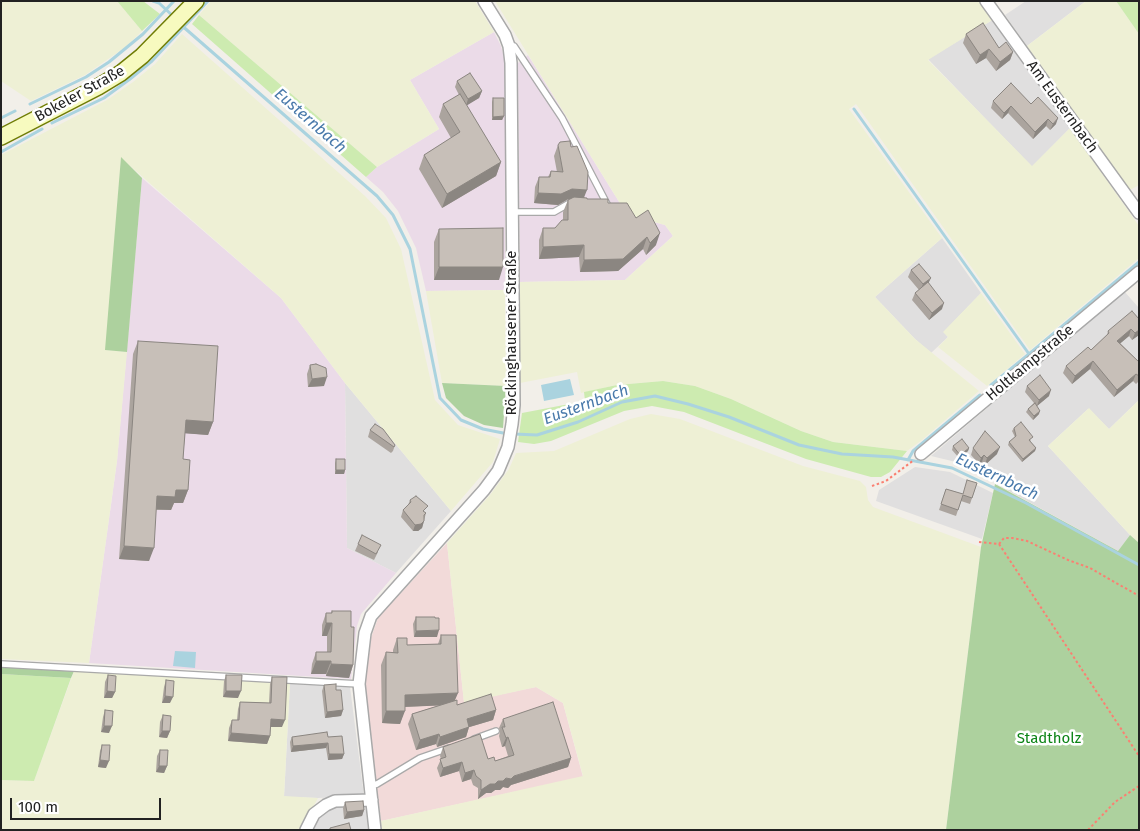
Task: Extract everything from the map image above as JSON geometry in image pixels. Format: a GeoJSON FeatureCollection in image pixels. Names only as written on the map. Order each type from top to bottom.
{"type":"FeatureCollection","features":[{"type":"Feature","properties":{"kind":"street","name":"Bokeler Straße"},"geometry":{"type":"LineString","coordinates":[[1,136],[90,92],[121,73],[142,56],[196,1]]}},
{"type":"Feature","properties":{"kind":"street","name":"Röckinghausener Straße"},"geometry":{"type":"LineString","coordinates":[[375,830],[359,684],[365,633],[371,616],[484,490],[504,459],[510,440],[514,405],[511,63],[509,46],[505,35],[484,1]]}},
{"type":"Feature","properties":{"kind":"street","name":"Am Eusternbach"},"geometry":{"type":"LineString","coordinates":[[986,1],[1139,213]]}},
{"type":"Feature","properties":{"kind":"street","name":"Holtkampstraße"},"geometry":{"type":"LineString","coordinates":[[921,454],[1139,272]]}},
{"type":"Feature","properties":{"kind":"street"},"geometry":{"type":"LineString","coordinates":[[306,830],[314,814],[326,805],[335,801],[372,800]]}},
{"type":"Feature","properties":{"kind":"lane"},"geometry":{"type":"LineString","coordinates":[[509,46],[514,46],[562,118],[611,210]]}},
{"type":"Feature","properties":{"kind":"lane"},"geometry":{"type":"LineString","coordinates":[[600,206],[606,202]]}},
{"type":"Feature","properties":{"kind":"lane"},"geometry":{"type":"LineString","coordinates":[[512,212],[554,212],[568,204],[576,205]]}},
{"type":"Feature","properties":{"kind":"lane"},"geometry":{"type":"LineString","coordinates":[[1,664],[359,684]]}},
{"type":"Feature","properties":{"kind":"lane"},"geometry":{"type":"LineString","coordinates":[[470,740],[496,731]]}},
{"type":"Feature","properties":{"kind":"lane"},"geometry":{"type":"LineString","coordinates":[[370,786],[377,784],[420,758],[454,746]]}},
{"type":"Feature","properties":{"kind":"path"},"geometry":{"type":"LineString","coordinates":[[872,486],[886,481],[905,467]]}},
{"type":"Feature","properties":{"kind":"path"},"geometry":{"type":"LineString","coordinates":[[999,544],[1004,538],[1027,541],[1090,568],[1139,596]]}},
{"type":"Feature","properties":{"kind":"path"},"geometry":{"type":"LineString","coordinates":[[978,542],[999,544]]}},
{"type":"Feature","properties":{"kind":"path"},"geometry":{"type":"LineString","coordinates":[[999,544],[1139,756]]}},
{"type":"Feature","properties":{"kind":"path"},"geometry":{"type":"LineString","coordinates":[[1088,830],[1115,802],[1139,786]]}},
{"type":"Feature","properties":{"kind":"shaded area"},"geometry":{"type":"Polygon","coordinates":[[[1026,1],[1086,1],[1027,46],[1005,15],[1026,1]]]}},
{"type":"Feature","properties":{"kind":"shaded area"},"geometry":{"type":"Polygon","coordinates":[[[994,19],[1070,128],[1032,167],[928,59],[994,19]]]}},
{"type":"Feature","properties":{"kind":"shaded area"},"geometry":{"type":"Polygon","coordinates":[[[494,32],[501,46],[505,61],[505,290],[426,291],[416,248],[398,211],[383,192],[366,177],[377,167],[439,129],[410,80],[494,32]]]}},
{"type":"Feature","properties":{"kind":"shaded area"},"geometry":{"type":"Polygon","coordinates":[[[528,55],[621,205],[636,217],[665,225],[673,236],[625,280],[520,282],[518,63],[528,55]]]}},
{"type":"Feature","properties":{"kind":"shaded area"},"geometry":{"type":"Polygon","coordinates":[[[142,178],[281,298],[345,383],[347,548],[396,573],[361,614],[357,626],[351,679],[89,663],[117,461],[142,178]]]}},
{"type":"Feature","properties":{"kind":"shaded area"},"geometry":{"type":"Polygon","coordinates":[[[942,238],[981,293],[944,332],[948,337],[931,353],[875,297],[942,238]]]}},
{"type":"Feature","properties":{"kind":"shaded area"},"geometry":{"type":"Polygon","coordinates":[[[1124,291],[1139,308],[1139,400],[1109,429],[1088,409],[1048,446],[1130,535],[1118,551],[956,462],[931,456],[1124,291]]]}},
{"type":"Feature","properties":{"kind":"shaded area"},"geometry":{"type":"Polygon","coordinates":[[[345,383],[451,511],[396,573],[347,548],[345,383]]]}},
{"type":"Feature","properties":{"kind":"shaded area"},"geometry":{"type":"Polygon","coordinates":[[[915,467],[950,472],[993,493],[982,539],[876,501],[879,490],[915,467]]]}},
{"type":"Feature","properties":{"kind":"shaded area"},"geometry":{"type":"Polygon","coordinates":[[[447,543],[464,702],[536,687],[563,703],[583,777],[381,821],[365,685],[371,638],[378,618],[447,543]]]}},
{"type":"Feature","properties":{"kind":"shaded area"},"geometry":{"type":"Polygon","coordinates":[[[290,683],[350,687],[364,796],[284,797],[290,683]]]}},
{"type":"Feature","properties":{"kind":"shaded area"},"geometry":{"type":"Polygon","coordinates":[[[365,804],[368,830],[310,830],[317,817],[336,806],[365,804]]]}},
{"type":"Feature","properties":{"kind":"green space"},"geometry":{"type":"Polygon","coordinates":[[[1,1],[117,1],[142,31],[127,46],[85,75],[31,101],[1,81],[1,1]]]}},
{"type":"Feature","properties":{"kind":"green space"},"geometry":{"type":"Polygon","coordinates":[[[117,1],[143,1],[160,14],[142,31],[117,1]]]}},
{"type":"Feature","properties":{"kind":"green space"},"geometry":{"type":"Polygon","coordinates":[[[211,1],[475,1],[494,32],[410,80],[439,129],[377,167],[199,15],[211,1]]]}},
{"type":"Feature","properties":{"kind":"green space"},"geometry":{"type":"Polygon","coordinates":[[[495,1],[981,1],[994,19],[928,60],[1032,166],[1070,128],[1139,226],[1139,258],[1030,350],[856,104],[849,109],[942,238],[875,297],[915,339],[979,391],[922,440],[907,451],[833,442],[801,431],[731,399],[695,386],[663,381],[617,385],[581,393],[577,372],[520,383],[520,282],[625,280],[673,236],[665,225],[636,217],[621,205],[495,1]]]}},
{"type":"Feature","properties":{"kind":"green space"},"geometry":{"type":"Polygon","coordinates":[[[1086,1],[1116,1],[1139,34],[1139,185],[1130,190],[1027,46],[1086,1]]]}},
{"type":"Feature","properties":{"kind":"green space"},"geometry":{"type":"Polygon","coordinates":[[[1116,1],[1139,1],[1139,34],[1116,1]]]}},
{"type":"Feature","properties":{"kind":"green space"},"geometry":{"type":"Polygon","coordinates":[[[199,15],[377,167],[366,177],[192,24],[199,15]]]}},
{"type":"Feature","properties":{"kind":"green space"},"geometry":{"type":"Polygon","coordinates":[[[182,34],[365,196],[386,218],[401,249],[435,400],[458,425],[500,439],[493,462],[451,511],[345,383],[281,298],[121,158],[106,350],[127,352],[117,461],[89,663],[1,659],[1,155],[107,100],[155,64],[182,34]]]}},
{"type":"Feature","properties":{"kind":"green space"},"geometry":{"type":"Polygon","coordinates":[[[121,157],[142,178],[127,352],[105,350],[121,157]]]}},
{"type":"Feature","properties":{"kind":"green space"},"geometry":{"type":"Polygon","coordinates":[[[505,290],[506,386],[442,383],[426,291],[505,290]]]}},
{"type":"Feature","properties":{"kind":"green space"},"geometry":{"type":"Polygon","coordinates":[[[981,293],[1025,354],[987,386],[938,347],[948,337],[943,332],[981,293]]]}},
{"type":"Feature","properties":{"kind":"green space"},"geometry":{"type":"Polygon","coordinates":[[[663,381],[695,386],[731,399],[801,431],[833,442],[907,451],[890,472],[881,477],[871,477],[806,459],[684,412],[652,406],[624,411],[551,441],[534,444],[518,442],[522,413],[585,401],[584,392],[617,385],[663,381]]]}},
{"type":"Feature","properties":{"kind":"green space"},"geometry":{"type":"Polygon","coordinates":[[[442,383],[506,386],[503,428],[484,425],[464,416],[446,398],[442,383]]]}},
{"type":"Feature","properties":{"kind":"green space"},"geometry":{"type":"Polygon","coordinates":[[[1139,400],[1139,543],[1048,446],[1089,408],[1109,429],[1139,400]]]}},
{"type":"Feature","properties":{"kind":"green space"},"geometry":{"type":"Polygon","coordinates":[[[651,414],[680,419],[803,466],[860,481],[866,487],[868,500],[873,507],[981,547],[946,830],[382,830],[381,821],[583,776],[563,703],[536,687],[464,703],[447,543],[490,495],[509,469],[516,453],[554,451],[630,419],[651,414]]]}},
{"type":"Feature","properties":{"kind":"green space","name":"Stadtholz"},"geometry":{"type":"Polygon","coordinates":[[[995,484],[1118,551],[1130,535],[1139,543],[1139,830],[946,830],[981,547],[995,484]]]}},
{"type":"Feature","properties":{"kind":"green space"},"geometry":{"type":"Polygon","coordinates":[[[1,666],[74,671],[71,678],[1,674],[1,666]]]}},
{"type":"Feature","properties":{"kind":"green space"},"geometry":{"type":"Polygon","coordinates":[[[74,671],[290,683],[284,796],[318,798],[301,830],[1,830],[1,780],[34,781],[74,671]]]}},
{"type":"Feature","properties":{"kind":"green space"},"geometry":{"type":"Polygon","coordinates":[[[1,674],[71,678],[34,781],[1,780],[1,674]]]}},
{"type":"Feature","properties":{"kind":"water"},"geometry":{"type":"Polygon","coordinates":[[[570,379],[574,395],[544,401],[541,385],[570,379]]]}},
{"type":"Feature","properties":{"kind":"water"},"geometry":{"type":"Polygon","coordinates":[[[175,651],[196,652],[195,668],[173,666],[175,651]]]}},
{"type":"Feature","properties":{"kind":"building"},"geometry":{"type":"Polygon","coordinates":[[[983,23],[999,48],[1006,42],[1013,52],[1000,62],[989,49],[980,55],[966,34],[983,23]]]}},
{"type":"Feature","properties":{"kind":"building"},"geometry":{"type":"Polygon","coordinates":[[[470,73],[482,91],[468,99],[457,81],[470,73]]]}},
{"type":"Feature","properties":{"kind":"building"},"geometry":{"type":"Polygon","coordinates":[[[1011,83],[1031,104],[1038,97],[1058,118],[1053,124],[1048,119],[1035,132],[1011,106],[1004,113],[993,101],[1011,83]]]}},
{"type":"Feature","properties":{"kind":"building"},"geometry":{"type":"Polygon","coordinates":[[[460,94],[501,162],[447,194],[424,155],[460,132],[443,104],[460,94]]]}},
{"type":"Feature","properties":{"kind":"building"},"geometry":{"type":"Polygon","coordinates":[[[493,98],[504,98],[504,116],[493,117],[493,98]]]}},
{"type":"Feature","properties":{"kind":"building"},"geometry":{"type":"Polygon","coordinates":[[[570,141],[571,147],[577,146],[588,172],[587,190],[572,189],[561,194],[538,193],[539,177],[550,177],[551,171],[563,172],[558,145],[560,142],[570,141]]]}},
{"type":"Feature","properties":{"kind":"building"},"geometry":{"type":"Polygon","coordinates":[[[574,197],[608,199],[608,203],[627,203],[636,218],[648,210],[660,233],[650,243],[647,237],[623,259],[584,260],[584,245],[543,247],[543,228],[555,228],[562,220],[568,220],[568,200],[574,197]]]}},
{"type":"Feature","properties":{"kind":"building"},"geometry":{"type":"Polygon","coordinates":[[[503,228],[503,267],[439,267],[439,229],[503,228]]]}},
{"type":"Feature","properties":{"kind":"building"},"geometry":{"type":"Polygon","coordinates":[[[919,264],[931,278],[923,284],[911,270],[919,264]]]}},
{"type":"Feature","properties":{"kind":"building"},"geometry":{"type":"Polygon","coordinates":[[[928,282],[944,303],[932,313],[915,293],[928,282]]]}},
{"type":"Feature","properties":{"kind":"building"},"geometry":{"type":"Polygon","coordinates":[[[1132,311],[1139,319],[1139,330],[1135,333],[1131,329],[1117,341],[1139,362],[1139,376],[1136,374],[1117,390],[1093,361],[1075,376],[1066,366],[1088,347],[1091,350],[1109,333],[1108,331],[1132,311]]]}},
{"type":"Feature","properties":{"kind":"building"},"geometry":{"type":"Polygon","coordinates":[[[138,341],[218,346],[213,422],[186,420],[183,459],[190,460],[188,490],[176,490],[175,497],[157,496],[154,548],[124,546],[138,341]]]}},
{"type":"Feature","properties":{"kind":"building"},"geometry":{"type":"Polygon","coordinates":[[[316,364],[326,368],[327,377],[312,379],[310,365],[316,364]]]}},
{"type":"Feature","properties":{"kind":"building"},"geometry":{"type":"Polygon","coordinates":[[[1040,375],[1051,390],[1039,400],[1027,386],[1040,375]]]}},
{"type":"Feature","properties":{"kind":"building"},"geometry":{"type":"Polygon","coordinates":[[[1035,403],[1040,411],[1034,416],[1028,409],[1035,403]]]}},
{"type":"Feature","properties":{"kind":"building"},"geometry":{"type":"Polygon","coordinates":[[[1021,422],[1033,437],[1029,440],[1036,448],[1023,459],[1009,442],[1016,436],[1014,428],[1021,422]]]}},
{"type":"Feature","properties":{"kind":"building"},"geometry":{"type":"Polygon","coordinates":[[[375,424],[383,429],[395,445],[394,447],[370,430],[375,424]]]}},
{"type":"Feature","properties":{"kind":"building"},"geometry":{"type":"Polygon","coordinates":[[[985,431],[1000,447],[987,458],[984,455],[981,458],[973,448],[985,431]]]}},
{"type":"Feature","properties":{"kind":"building"},"geometry":{"type":"Polygon","coordinates":[[[962,439],[969,448],[960,455],[953,446],[962,439]]]}},
{"type":"Feature","properties":{"kind":"building"},"geometry":{"type":"Polygon","coordinates":[[[336,459],[345,459],[345,470],[336,470],[336,459]]]}},
{"type":"Feature","properties":{"kind":"building"},"geometry":{"type":"Polygon","coordinates":[[[967,480],[977,483],[972,498],[963,495],[958,510],[941,504],[946,489],[963,494],[967,480]]]}},
{"type":"Feature","properties":{"kind":"building"},"geometry":{"type":"Polygon","coordinates":[[[416,496],[428,506],[423,511],[426,513],[424,521],[421,524],[415,525],[403,510],[411,502],[410,500],[416,496]]]}},
{"type":"Feature","properties":{"kind":"building"},"geometry":{"type":"Polygon","coordinates":[[[362,535],[381,545],[376,554],[358,544],[362,535]]]}},
{"type":"Feature","properties":{"kind":"building"},"geometry":{"type":"Polygon","coordinates":[[[332,611],[351,611],[351,627],[354,627],[353,665],[331,664],[331,661],[316,661],[316,652],[331,652],[332,623],[326,623],[326,613],[332,613],[332,611]]]}},
{"type":"Feature","properties":{"kind":"building"},"geometry":{"type":"Polygon","coordinates":[[[416,617],[439,618],[439,630],[416,631],[416,617]]]}},
{"type":"Feature","properties":{"kind":"building"},"geometry":{"type":"Polygon","coordinates":[[[441,635],[456,635],[458,693],[405,695],[405,711],[386,711],[386,652],[398,653],[397,638],[407,638],[407,645],[441,644],[441,635]]]}},
{"type":"Feature","properties":{"kind":"building"},"geometry":{"type":"Polygon","coordinates":[[[108,675],[116,676],[115,692],[107,691],[108,675]]]}},
{"type":"Feature","properties":{"kind":"building"},"geometry":{"type":"Polygon","coordinates":[[[226,675],[242,675],[241,691],[226,691],[226,675]]]}},
{"type":"Feature","properties":{"kind":"building"},"geometry":{"type":"Polygon","coordinates":[[[272,677],[287,677],[285,720],[271,719],[270,736],[231,733],[232,720],[239,720],[240,702],[271,703],[272,677]]]}},
{"type":"Feature","properties":{"kind":"building"},"geometry":{"type":"Polygon","coordinates":[[[166,680],[174,681],[173,697],[165,696],[166,680]]]}},
{"type":"Feature","properties":{"kind":"building"},"geometry":{"type":"Polygon","coordinates":[[[336,684],[336,690],[341,690],[343,710],[327,712],[324,685],[336,684]]]}},
{"type":"Feature","properties":{"kind":"building"},"geometry":{"type":"Polygon","coordinates":[[[491,694],[496,710],[467,719],[469,727],[440,737],[439,734],[420,740],[412,714],[457,700],[457,705],[491,694]]]}},
{"type":"Feature","properties":{"kind":"building"},"geometry":{"type":"Polygon","coordinates":[[[553,702],[571,758],[514,776],[511,779],[506,778],[495,784],[490,784],[481,790],[481,780],[476,776],[474,770],[465,773],[462,762],[443,768],[440,759],[446,757],[443,747],[480,734],[488,759],[494,757],[495,761],[514,755],[508,737],[506,738],[502,727],[505,727],[503,719],[553,702]]]}},
{"type":"Feature","properties":{"kind":"building"},"geometry":{"type":"Polygon","coordinates":[[[105,710],[113,711],[112,726],[104,726],[105,710]]]}},
{"type":"Feature","properties":{"kind":"building"},"geometry":{"type":"Polygon","coordinates":[[[163,715],[171,716],[170,731],[162,731],[163,715]]]}},
{"type":"Feature","properties":{"kind":"building"},"geometry":{"type":"Polygon","coordinates":[[[327,732],[328,737],[342,736],[344,754],[329,754],[328,743],[293,746],[292,737],[327,732]]]}},
{"type":"Feature","properties":{"kind":"building"},"geometry":{"type":"Polygon","coordinates":[[[102,745],[110,745],[109,761],[100,760],[102,745]]]}},
{"type":"Feature","properties":{"kind":"building"},"geometry":{"type":"Polygon","coordinates":[[[160,750],[168,750],[167,766],[159,766],[160,750]]]}},
{"type":"Feature","properties":{"kind":"building"},"geometry":{"type":"Polygon","coordinates":[[[363,801],[364,810],[347,812],[345,802],[363,801]]]}},
{"type":"Feature","properties":{"kind":"building"},"geometry":{"type":"Polygon","coordinates":[[[349,823],[351,830],[330,830],[330,828],[349,823]]]}},
{"type":"Feature","properties":{"kind":"waterway","name":"Eusternbach"},"geometry":{"type":"LineString","coordinates":[[153,1],[159,3],[174,17]]}},
{"type":"Feature","properties":{"kind":"waterway"},"geometry":{"type":"LineString","coordinates":[[30,104],[86,77],[109,62],[143,34],[174,1]]}},
{"type":"Feature","properties":{"kind":"waterway"},"geometry":{"type":"LineString","coordinates":[[52,123],[104,98],[130,79],[152,61],[208,1]]}},
{"type":"Feature","properties":{"kind":"waterway","name":"Eusternbach"},"geometry":{"type":"LineString","coordinates":[[180,24],[377,196],[393,215],[410,249],[440,398],[461,420],[483,429],[508,434]]}},
{"type":"Feature","properties":{"kind":"waterway"},"geometry":{"type":"LineString","coordinates":[[854,109],[1029,354],[991,385]]}},
{"type":"Feature","properties":{"kind":"waterway"},"geometry":{"type":"LineString","coordinates":[[1,118],[15,111]]}},
{"type":"Feature","properties":{"kind":"waterway"},"geometry":{"type":"LineString","coordinates":[[1,152],[42,129]]}},
{"type":"Feature","properties":{"kind":"waterway"},"geometry":{"type":"LineString","coordinates":[[1029,354],[1139,262]]}},
{"type":"Feature","properties":{"kind":"waterway"},"geometry":{"type":"LineString","coordinates":[[908,460],[913,451],[980,395]]}},
{"type":"Feature","properties":{"kind":"waterway","name":"Eusternbach"},"geometry":{"type":"LineString","coordinates":[[514,434],[537,435],[578,422],[622,402],[655,396],[729,417],[799,445],[842,454],[893,457],[952,468],[1026,503],[1139,565]]}}]}
